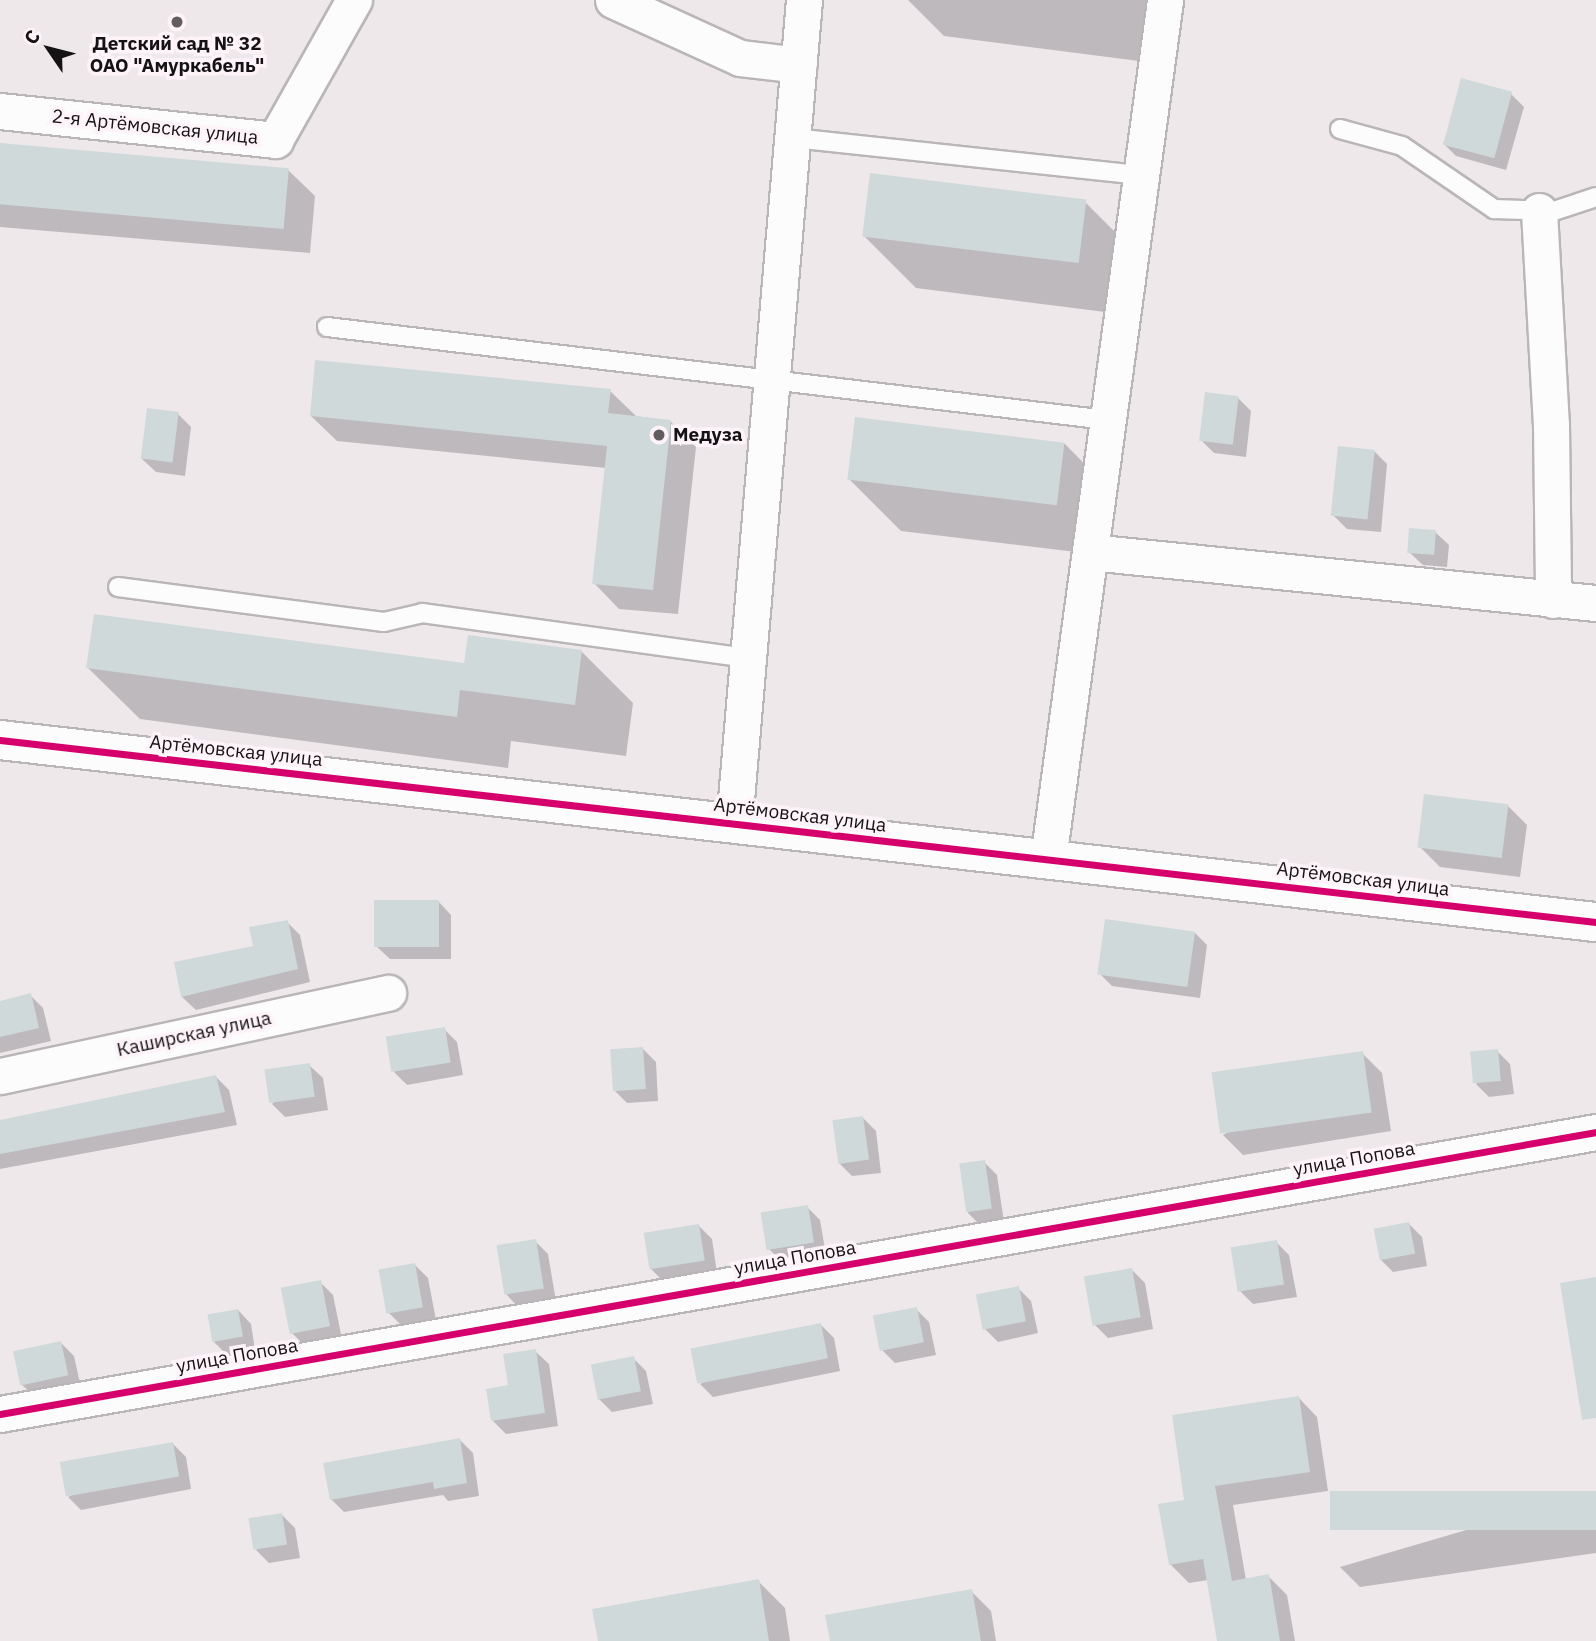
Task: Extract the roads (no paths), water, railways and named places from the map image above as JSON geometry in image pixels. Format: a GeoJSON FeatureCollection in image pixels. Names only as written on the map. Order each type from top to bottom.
{"type":"FeatureCollection","features":[{"type":"Feature","properties":{"kind":"street","name":"2-я Артёмовская улица"},"geometry":{"type":"LineString","coordinates":[[0,111],[275,140],[354,0]]}},
{"type":"Feature","properties":{"kind":"street"},"geometry":{"type":"LineString","coordinates":[[613,0],[740,58],[799,65]]}},
{"type":"Feature","properties":{"kind":"street"},"geometry":{"type":"LineString","coordinates":[[734,823],[804,0]]}},
{"type":"Feature","properties":{"kind":"street"},"geometry":{"type":"LineString","coordinates":[[1048,859],[1165,0]]}},
{"type":"Feature","properties":{"kind":"street"},"geometry":{"type":"LineString","coordinates":[[1539,211],[1551,425],[1553,600]]}},
{"type":"Feature","properties":{"kind":"street"},"geometry":{"type":"LineString","coordinates":[[1090,552],[1596,603]]}},
{"type":"Feature","properties":{"kind":"street","name":"Артёмовская улица"},"geometry":{"type":"LineString","coordinates":[[0,740],[1596,922]]}},
{"type":"Feature","properties":{"kind":"street","name":"Каширская улица"},"geometry":{"type":"LineString","coordinates":[[0,1076],[388,993]]}},
{"type":"Feature","properties":{"kind":"street","name":"улица Попова"},"geometry":{"type":"LineString","coordinates":[[0,1414],[1596,1132]]}},
{"type":"Feature","properties":{"kind":"lane"},"geometry":{"type":"LineString","coordinates":[[1340,129],[1402,146],[1494,209],[1554,211],[1596,197]]}},
{"type":"Feature","properties":{"kind":"lane"},"geometry":{"type":"LineString","coordinates":[[793,138],[1141,175]]}},
{"type":"Feature","properties":{"kind":"lane"},"geometry":{"type":"LineString","coordinates":[[327,327],[1108,420]]}},
{"type":"Feature","properties":{"kind":"lane"},"geometry":{"type":"LineString","coordinates":[[117,587],[384,622],[422,614],[748,658]]}},
{"type":"Feature","properties":{"kind":"place","name":"Детский сад № 32 ОАО \"Амуркабель\""},"geometry":{"type":"Point","coordinates":[177,22]}},
{"type":"Feature","properties":{"kind":"place","name":"Медуза"},"geometry":{"type":"Point","coordinates":[659,435]}}]}
